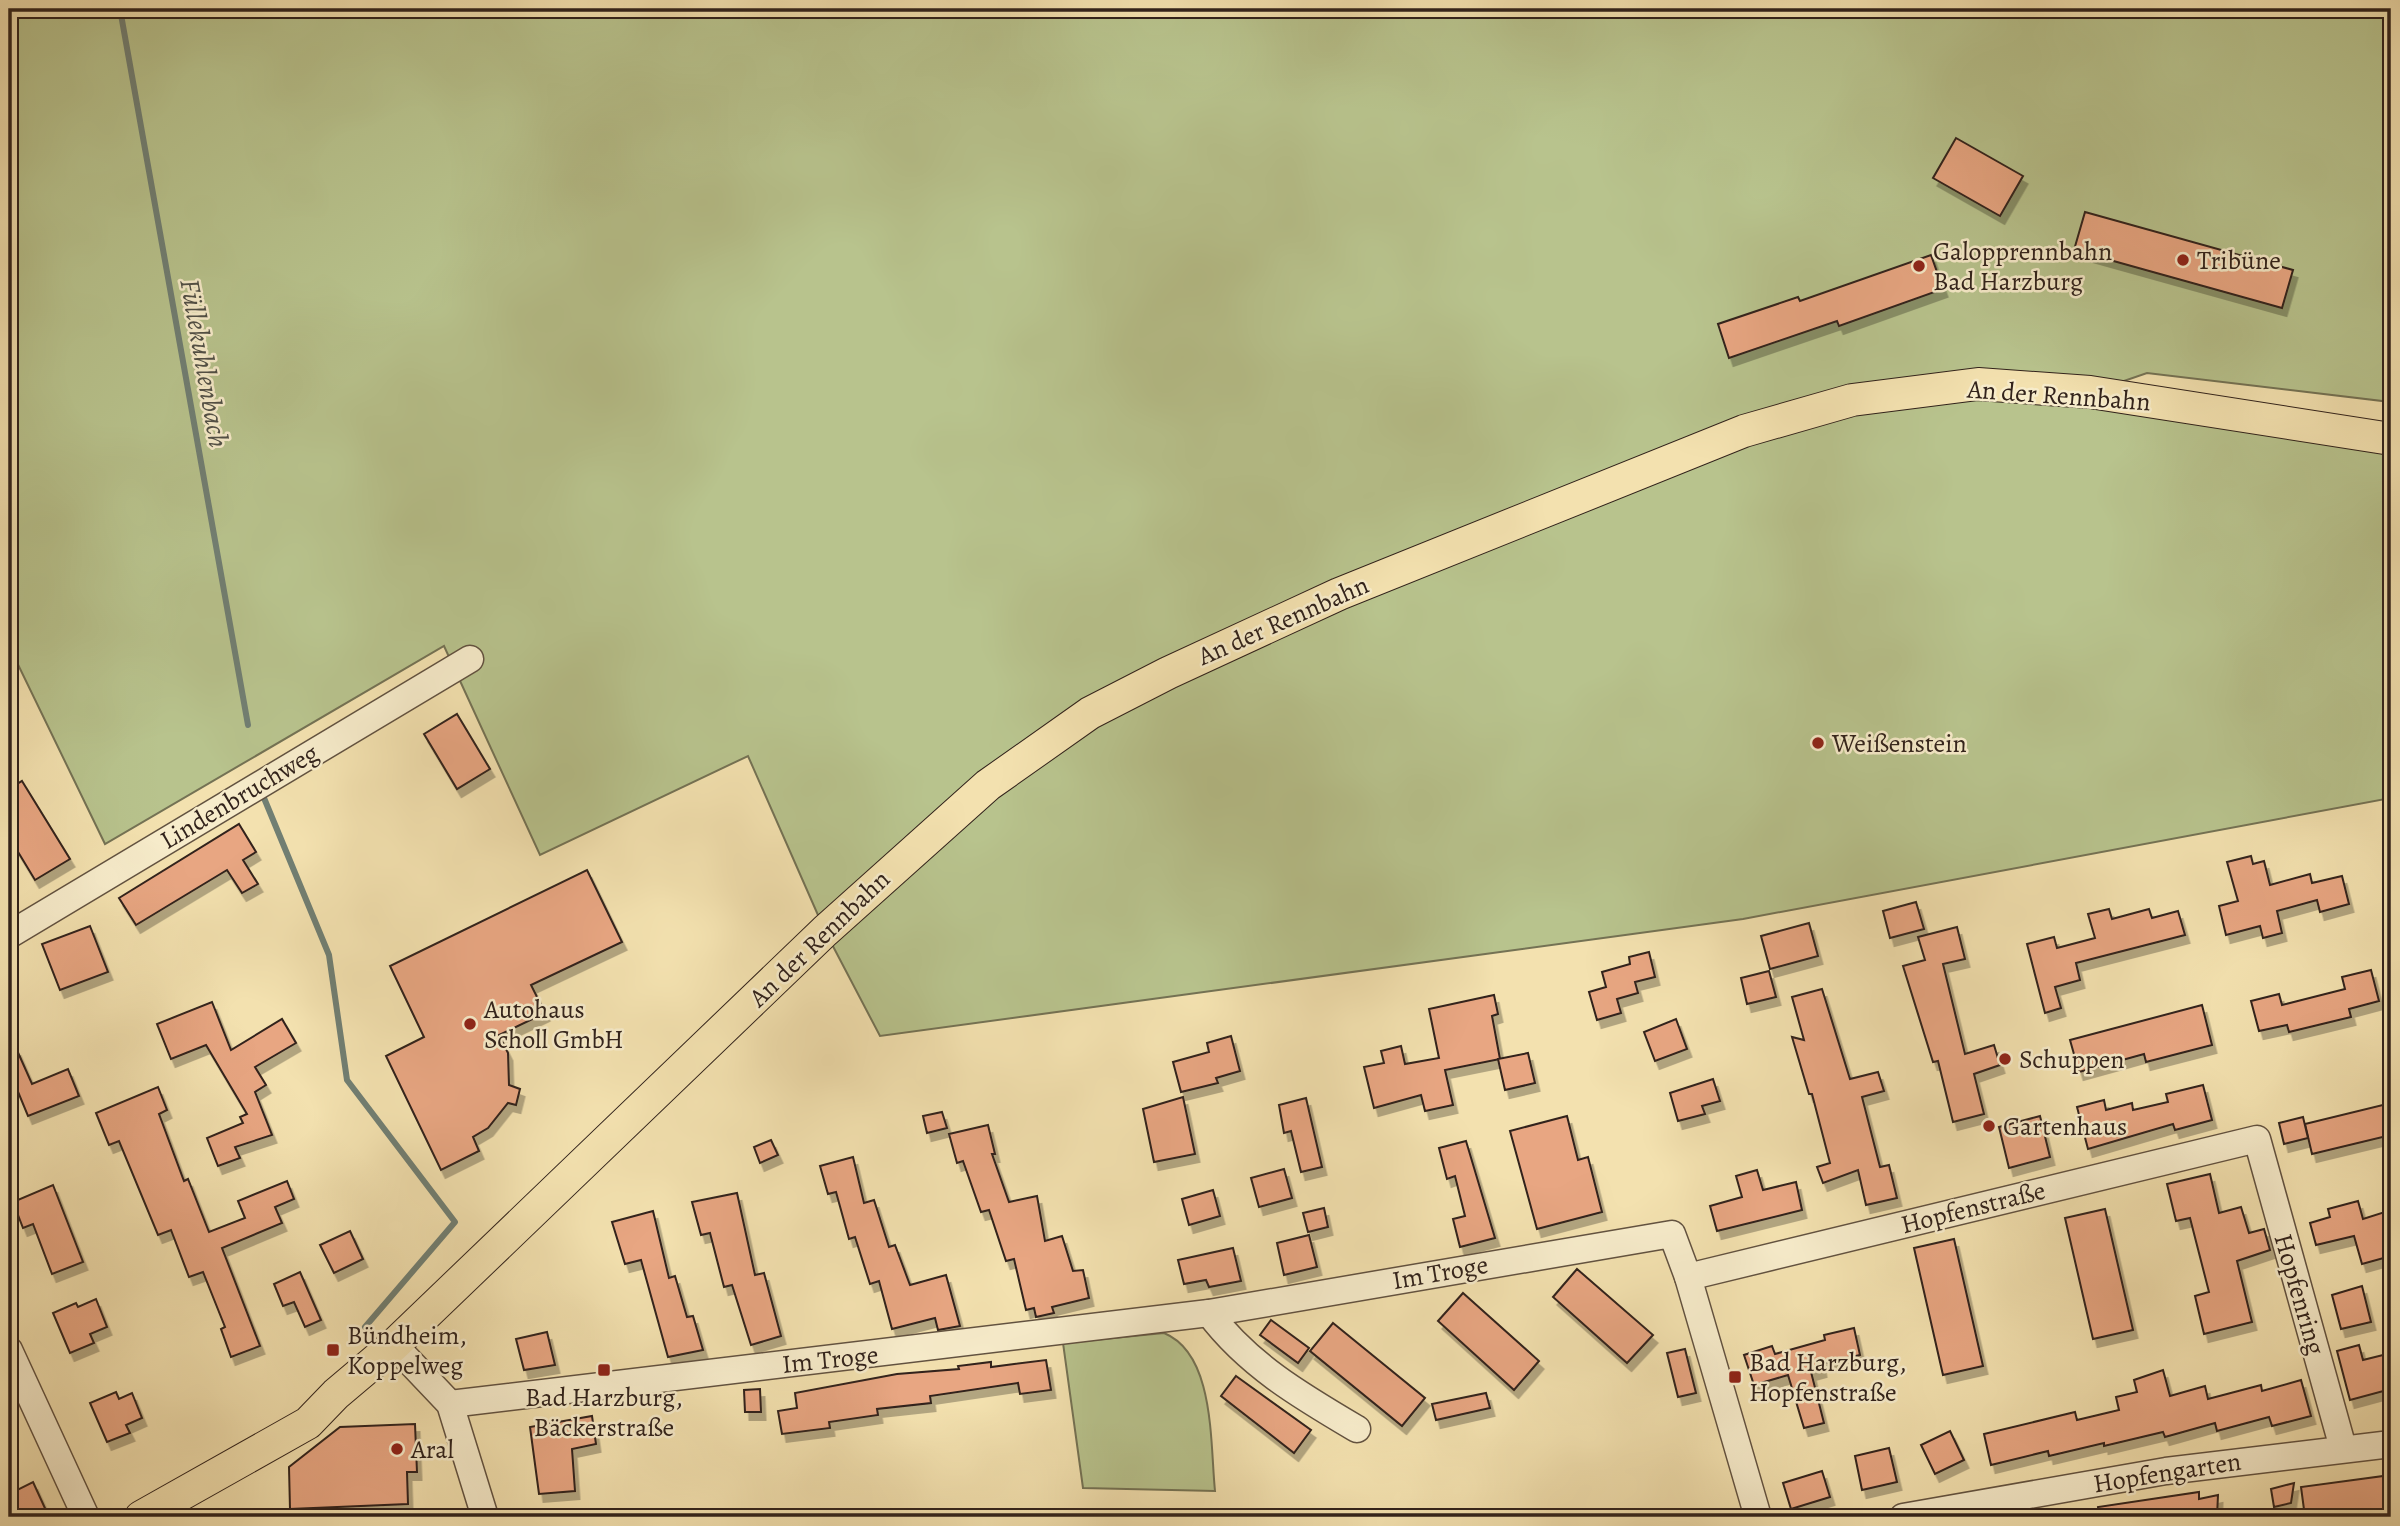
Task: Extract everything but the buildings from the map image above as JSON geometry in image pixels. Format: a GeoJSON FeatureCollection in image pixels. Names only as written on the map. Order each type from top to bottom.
{"type":"FeatureCollection","features":[{"type":"Feature","properties":{"kind":"main road","name":"An der Rennbahn"},"geometry":{"type":"LineString","coordinates":[[141,1517],[308,1423],[336,1394],[394,1345],[825,931],[988,785],[1090,713],[1168,673],[1339,594],[1744,431],[1852,400],[1978,384],[2102,394],[2391,439]]}},
{"type":"Feature","properties":{"kind":"street","name":"Lindenbruchweg"},"geometry":{"type":"LineString","coordinates":[[9,935],[470,659]]}},
{"type":"Feature","properties":{"kind":"street","name":"Hopfenstraße"},"geometry":{"type":"LineString","coordinates":[[1688,1277],[2257,1139]]}},
{"type":"Feature","properties":{"kind":"street","name":"Hopfenring"},"geometry":{"type":"LineString","coordinates":[[2257,1139],[2343,1448]]}},
{"type":"Feature","properties":{"kind":"street","name":"Im Troge"},"geometry":{"type":"LineString","coordinates":[[450,1404],[1209,1313],[1672,1234],[1688,1277]]}},
{"type":"Feature","properties":{"kind":"street"},"geometry":{"type":"LineString","coordinates":[[1688,1277],[1758,1517]]}},
{"type":"Feature","properties":{"kind":"street"},"geometry":{"type":"LineString","coordinates":[[1209,1313],[1242,1353],[1312,1403],[1357,1429]]}},
{"type":"Feature","properties":{"kind":"street"},"geometry":{"type":"LineString","coordinates":[[394,1345],[450,1404],[485,1517]]}},
{"type":"Feature","properties":{"kind":"street"},"geometry":{"type":"LineString","coordinates":[[9,1350],[86,1517]]}},
{"type":"Feature","properties":{"kind":"street","name":"Hopfengarten"},"geometry":{"type":"LineString","coordinates":[[1903,1517],[2166,1471],[2391,1444]]}},
{"type":"Feature","properties":{"kind":"green space"},"geometry":{"type":"Polygon","coordinates":[[[9,9],[2391,9],[2391,402],[2147,373],[2092,392],[2391,439],[2391,798],[1743,919],[880,1036],[825,931],[748,756],[540,855],[444,646],[105,844],[9,646],[9,9]]]}},
{"type":"Feature","properties":{"kind":"green space"},"geometry":{"type":"Polygon","coordinates":[[[1164,1333],[1181,1344],[1193,1360],[1201,1379],[1210,1425],[1215,1491],[1083,1488],[1063,1343],[1164,1333]]]}},
{"type":"Feature","properties":{"kind":"waterway","name":"Füllekuhlenbach"},"geometry":{"type":"LineString","coordinates":[[120,9],[248,725]]}},
{"type":"Feature","properties":{"kind":"waterway","name":"Füllekuhlenbach"},"geometry":{"type":"LineString","coordinates":[[264,798],[329,955],[347,1080],[455,1222],[365,1327]]}},
{"type":"Feature","properties":{"kind":"place","name":"Tribüne"},"geometry":{"type":"Point","coordinates":[2183,260]}},
{"type":"Feature","properties":{"kind":"place","name":"Galopprennbahn Bad Harzburg"},"geometry":{"type":"Point","coordinates":[1919,266]}},
{"type":"Feature","properties":{"kind":"place","name":"Weißenstein"},"geometry":{"type":"Point","coordinates":[1818,743]}},
{"type":"Feature","properties":{"kind":"place","name":"Autohaus Scholl GmbH"},"geometry":{"type":"Point","coordinates":[470,1024]}},
{"type":"Feature","properties":{"kind":"place","name":"Schuppen"},"geometry":{"type":"Point","coordinates":[2005,1059]}},
{"type":"Feature","properties":{"kind":"place","name":"Gartenhaus"},"geometry":{"type":"Point","coordinates":[1989,1126]}},
{"type":"Feature","properties":{"kind":"place","name":"Bündheim, Koppelweg"},"geometry":{"type":"Point","coordinates":[333,1350]}},
{"type":"Feature","properties":{"kind":"place","name":"Bad Harzburg, Bäckerstraße"},"geometry":{"type":"Point","coordinates":[604,1370]}},
{"type":"Feature","properties":{"kind":"place","name":"Bad Harzburg, Hopfenstraße"},"geometry":{"type":"Point","coordinates":[1735,1377]}},
{"type":"Feature","properties":{"kind":"place","name":"Aral"},"geometry":{"type":"Point","coordinates":[397,1449]}}]}
